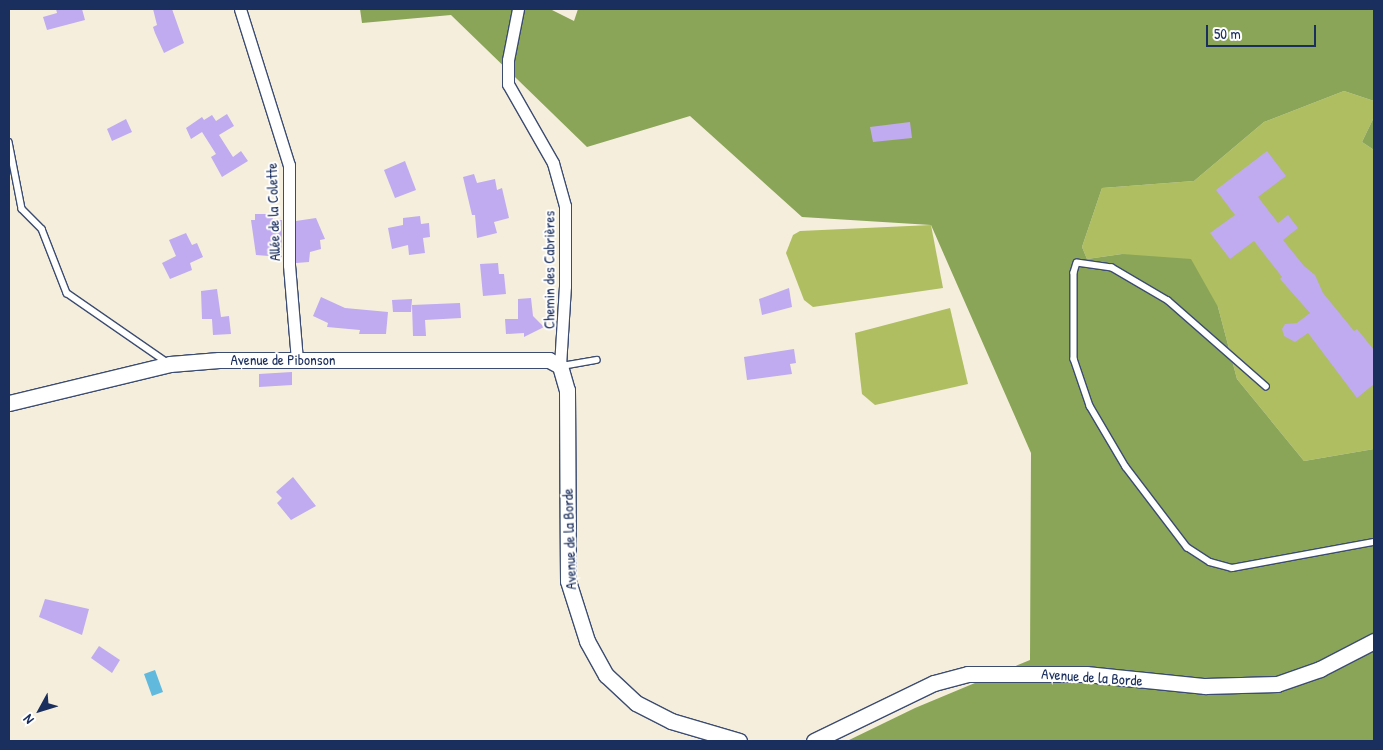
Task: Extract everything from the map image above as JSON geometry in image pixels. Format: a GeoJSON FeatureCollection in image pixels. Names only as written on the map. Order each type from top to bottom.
{"type":"FeatureCollection","features":[{"type":"Feature","properties":{"kind":"street","name":"Allée de la Colette"},"geometry":{"type":"LineString","coordinates":[[240,9],[289,165],[289,265],[297,361]]}},
{"type":"Feature","properties":{"kind":"street","name":"Chemin des Cabrières"},"geometry":{"type":"LineString","coordinates":[[518,9],[508,60],[508,84],[553,163],[565,206],[565,286],[560,366]]}},
{"type":"Feature","properties":{"kind":"street","name":"Avenue de Pibonson"},"geometry":{"type":"LineString","coordinates":[[9,403],[170,364],[219,360],[535,359],[549,360],[560,366]]}},
{"type":"Feature","properties":{"kind":"street","name":"Avenue de la Borde"},"geometry":{"type":"LineString","coordinates":[[560,366],[567,390],[568,581],[587,641],[606,675],[636,703],[671,721],[733,740]]}},
{"type":"Feature","properties":{"kind":"street","name":"Avenue de la Borde"},"geometry":{"type":"LineString","coordinates":[[814,741],[925,687],[968,674],[1086,674],[1205,686],[1276,684],[1320,669],[1374,641]]}},
{"type":"Feature","properties":{"kind":"lane"},"geometry":{"type":"LineString","coordinates":[[9,142],[22,209],[42,229],[67,293],[170,364]]}},
{"type":"Feature","properties":{"kind":"lane"},"geometry":{"type":"LineString","coordinates":[[1266,387],[1168,301],[1112,268],[1077,263],[1074,273],[1074,359],[1090,406],[1126,467],[1186,547],[1210,562],[1232,568],[1374,542]]}},
{"type":"Feature","properties":{"kind":"lane"},"geometry":{"type":"LineString","coordinates":[[560,366],[596,360]]}},
{"type":"Feature","properties":{"kind":"green space"},"geometry":{"type":"Polygon","coordinates":[[[360,9],[550,9],[574,21],[578,9],[1374,9],[1374,101],[1344,91],[1264,122],[1194,181],[1102,188],[1082,247],[1087,259],[1122,254],[1191,259],[1218,307],[1237,379],[1304,461],[1374,449],[1374,741],[847,741],[915,708],[1030,660],[1031,453],[931,225],[802,217],[690,116],[587,147],[451,15],[362,23],[360,9]]]}},
{"type":"Feature","properties":{"kind":"green space"},"geometry":{"type":"Polygon","coordinates":[[[1344,91],[1374,101],[1374,117],[1362,142],[1374,150],[1374,449],[1304,461],[1237,379],[1218,307],[1122,254],[1087,259],[1082,247],[1102,188],[1194,181],[1264,122],[1344,91]]]}},
{"type":"Feature","properties":{"kind":"green space"},"geometry":{"type":"Polygon","coordinates":[[[1374,117],[1374,150],[1362,142],[1374,117]]]}},
{"type":"Feature","properties":{"kind":"green space"},"geometry":{"type":"Polygon","coordinates":[[[931,225],[943,288],[813,307],[804,300],[786,253],[793,235],[800,231],[931,225]]]}},
{"type":"Feature","properties":{"kind":"green space"},"geometry":{"type":"Polygon","coordinates":[[[950,308],[968,384],[875,405],[862,394],[855,333],[950,308]]]}},
{"type":"Feature","properties":{"kind":"water"},"geometry":{"type":"Polygon","coordinates":[[[155,670],[163,692],[152,696],[144,674],[155,670]]]}},
{"type":"Feature","properties":{"kind":"building"},"geometry":{"type":"Polygon","coordinates":[[[56,9],[82,9],[85,20],[47,30],[43,17],[57,13],[56,9]]]}},
{"type":"Feature","properties":{"kind":"building"},"geometry":{"type":"Polygon","coordinates":[[[153,9],[172,9],[184,43],[164,53],[153,27],[157,25],[153,9]]]}},
{"type":"Feature","properties":{"kind":"building"},"geometry":{"type":"Polygon","coordinates":[[[227,114],[234,126],[219,135],[233,157],[241,151],[248,161],[222,177],[211,157],[216,154],[202,132],[191,139],[186,128],[202,117],[204,120],[212,115],[216,121],[227,114]]]}},
{"type":"Feature","properties":{"kind":"building"},"geometry":{"type":"Polygon","coordinates":[[[126,119],[132,132],[112,141],[107,129],[126,119]]]}},
{"type":"Feature","properties":{"kind":"building"},"geometry":{"type":"Polygon","coordinates":[[[910,122],[912,138],[873,142],[870,127],[910,122]]]}},
{"type":"Feature","properties":{"kind":"building"},"geometry":{"type":"Polygon","coordinates":[[[1267,151],[1286,176],[1258,197],[1278,223],[1288,215],[1298,228],[1283,240],[1304,266],[1315,275],[1323,293],[1354,331],[1357,329],[1374,350],[1374,384],[1357,398],[1308,333],[1295,342],[1284,336],[1282,329],[1285,324],[1297,323],[1310,313],[1280,279],[1282,277],[1254,241],[1230,259],[1210,233],[1235,215],[1216,190],[1267,151]]]}},
{"type":"Feature","properties":{"kind":"building"},"geometry":{"type":"Polygon","coordinates":[[[405,161],[416,190],[395,198],[384,170],[405,161]]]}},
{"type":"Feature","properties":{"kind":"building"},"geometry":{"type":"Polygon","coordinates":[[[474,174],[477,183],[495,179],[497,190],[502,188],[509,218],[494,222],[497,233],[477,238],[475,215],[472,215],[463,177],[474,174]]]}},
{"type":"Feature","properties":{"kind":"building"},"geometry":{"type":"Polygon","coordinates":[[[255,214],[272,214],[273,220],[282,220],[282,257],[256,255],[251,220],[255,220],[255,214]]]}},
{"type":"Feature","properties":{"kind":"building"},"geometry":{"type":"Polygon","coordinates":[[[420,216],[421,224],[429,223],[430,237],[423,238],[425,253],[409,255],[408,245],[392,249],[388,228],[403,225],[403,218],[420,216]]]}},
{"type":"Feature","properties":{"kind":"building"},"geometry":{"type":"Polygon","coordinates":[[[316,218],[325,239],[320,240],[321,249],[310,252],[309,262],[296,263],[296,221],[316,218]]]}},
{"type":"Feature","properties":{"kind":"building"},"geometry":{"type":"Polygon","coordinates":[[[186,233],[192,245],[197,243],[203,257],[190,263],[192,270],[170,279],[162,263],[176,256],[169,240],[186,233]]]}},
{"type":"Feature","properties":{"kind":"building"},"geometry":{"type":"Polygon","coordinates":[[[498,263],[499,274],[504,274],[506,294],[483,296],[480,264],[498,263]]]}},
{"type":"Feature","properties":{"kind":"building"},"geometry":{"type":"Polygon","coordinates":[[[789,288],[792,307],[762,315],[759,299],[789,288]]]}},
{"type":"Feature","properties":{"kind":"building"},"geometry":{"type":"Polygon","coordinates":[[[217,289],[221,317],[229,316],[231,334],[213,335],[212,319],[202,319],[201,291],[217,289]]]}},
{"type":"Feature","properties":{"kind":"building"},"geometry":{"type":"Polygon","coordinates":[[[321,297],[345,308],[388,312],[386,334],[359,334],[360,330],[327,327],[328,323],[313,316],[321,297]]]}},
{"type":"Feature","properties":{"kind":"building"},"geometry":{"type":"Polygon","coordinates":[[[531,298],[533,316],[544,327],[524,337],[524,333],[506,334],[505,319],[518,319],[518,299],[531,298]]]}},
{"type":"Feature","properties":{"kind":"building"},"geometry":{"type":"Polygon","coordinates":[[[412,299],[411,312],[393,312],[392,300],[412,299]]]}},
{"type":"Feature","properties":{"kind":"building"},"geometry":{"type":"Polygon","coordinates":[[[460,303],[461,318],[425,320],[426,336],[413,336],[412,305],[460,303]]]}},
{"type":"Feature","properties":{"kind":"building"},"geometry":{"type":"Polygon","coordinates":[[[794,349],[796,363],[790,364],[792,374],[747,380],[744,357],[794,349]]]}},
{"type":"Feature","properties":{"kind":"building"},"geometry":{"type":"Polygon","coordinates":[[[292,372],[292,385],[259,387],[259,374],[292,372]]]}},
{"type":"Feature","properties":{"kind":"building"},"geometry":{"type":"Polygon","coordinates":[[[293,477],[316,506],[291,520],[277,503],[282,498],[276,492],[293,477]]]}},
{"type":"Feature","properties":{"kind":"building"},"geometry":{"type":"Polygon","coordinates":[[[45,599],[89,609],[82,635],[39,617],[45,599]]]}},
{"type":"Feature","properties":{"kind":"building"},"geometry":{"type":"Polygon","coordinates":[[[99,646],[120,660],[112,673],[91,658],[99,646]]]}}]}
